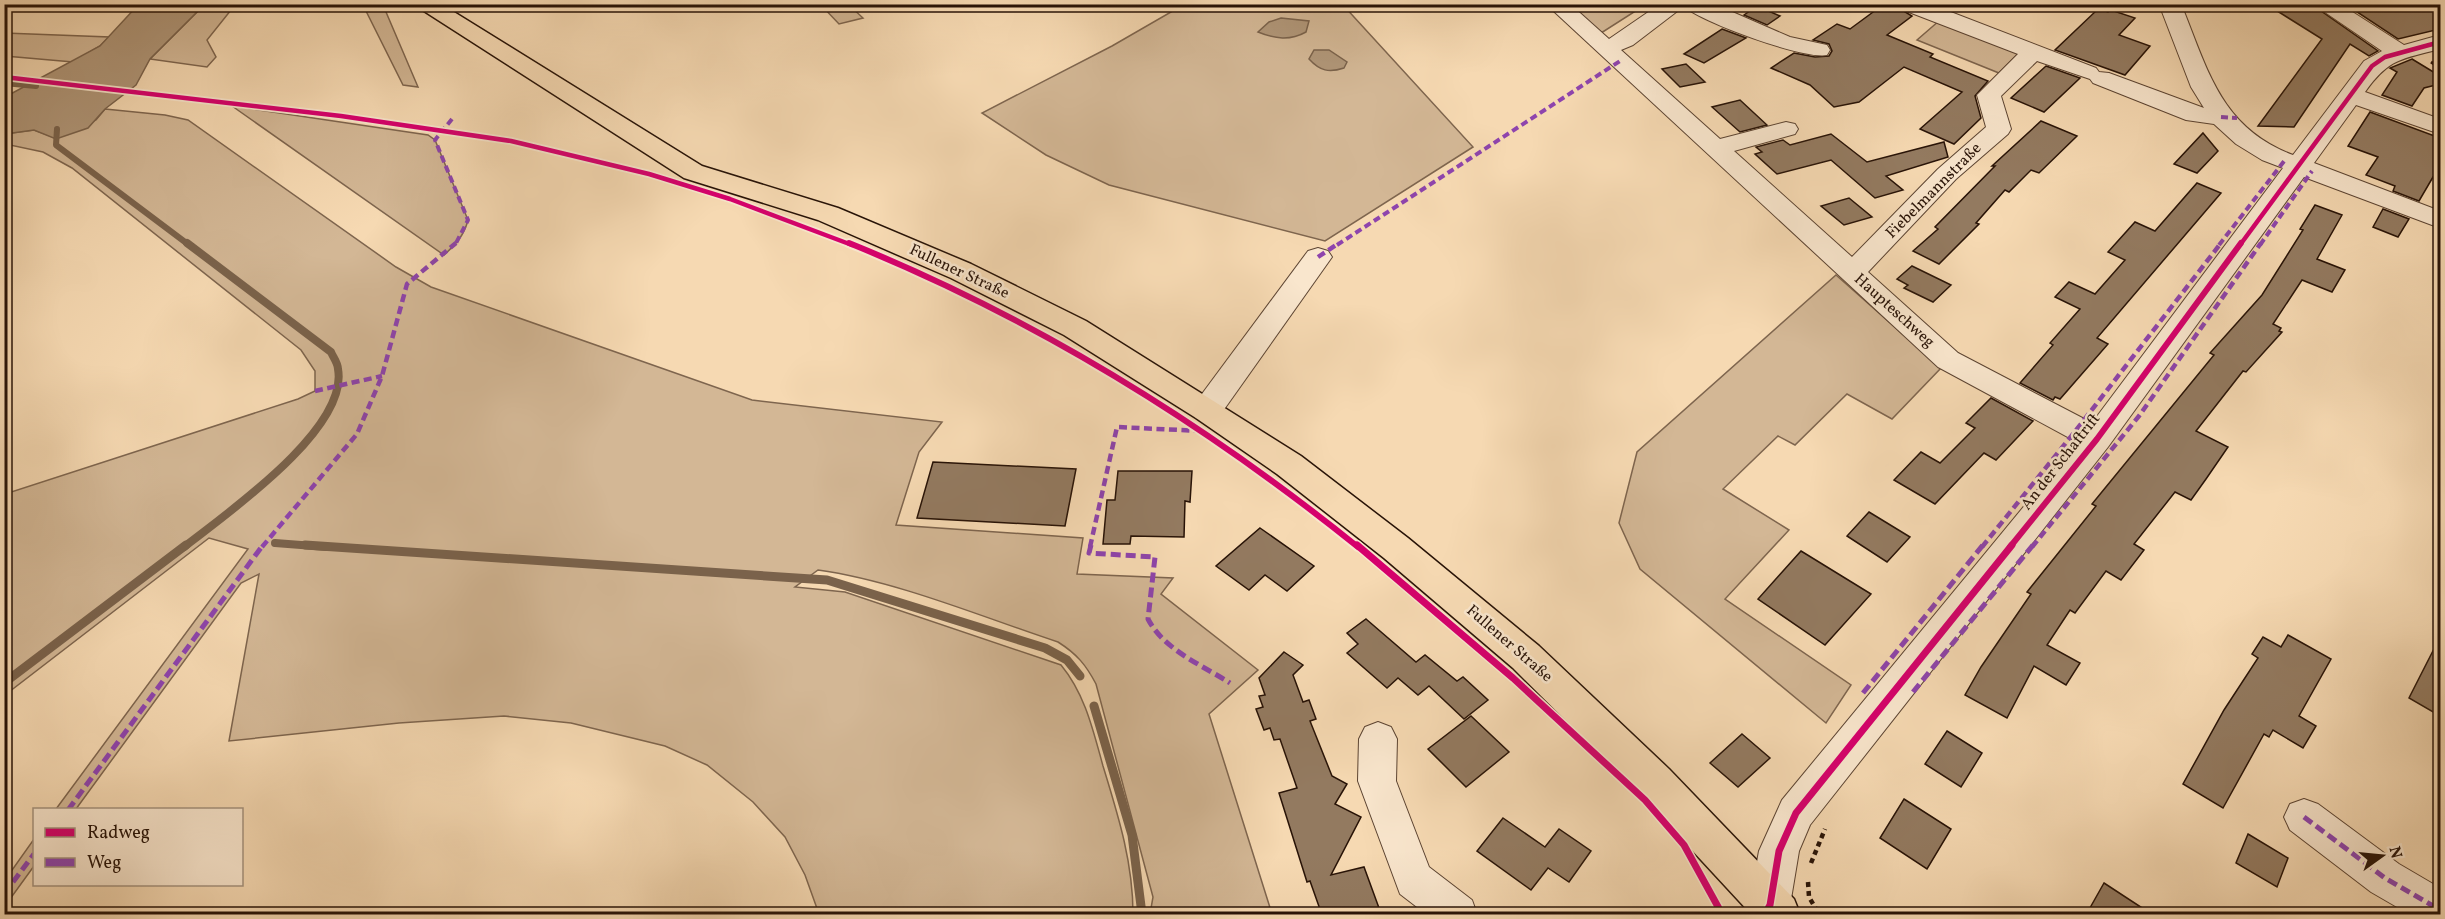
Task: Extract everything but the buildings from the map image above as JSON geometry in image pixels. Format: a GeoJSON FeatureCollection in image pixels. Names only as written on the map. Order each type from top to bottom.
{"type":"FeatureCollection","features":[{"type":"Feature","properties":{"kind":"main road","name":"Fullener Straße"},"geometry":{"type":"LineString","coordinates":[[424,4],[693,172],[828,214],[961,271],[1075,328],[1207,410],[1288,465],[1396,548],[1526,657],[1656,782],[1771,911]]}},
{"type":"Feature","properties":{"kind":"street","name":"Haupteschweg"},"geometry":{"type":"LineString","coordinates":[[1557,4],[1948,360],[2097,439]]}},
{"type":"Feature","properties":{"kind":"street"},"geometry":{"type":"LineString","coordinates":[[1607,48],[1625,40],[1675,4]]}},
{"type":"Feature","properties":{"kind":"street"},"geometry":{"type":"LineString","coordinates":[[1694,4],[1784,43],[1819,50]]}},
{"type":"Feature","properties":{"kind":"street"},"geometry":{"type":"LineString","coordinates":[[1909,4],[1939,9],[2034,52],[2195,115],[2221,117]]}},
{"type":"Feature","properties":{"kind":"street"},"geometry":{"type":"LineString","coordinates":[[2170,4],[2203,87],[2221,117],[2245,139],[2271,155],[2440,220]]}},
{"type":"Feature","properties":{"kind":"street"},"geometry":{"type":"LineString","coordinates":[[2324,4],[2400,52]]}},
{"type":"Feature","properties":{"kind":"street","name":"An der Schaftrift"},"geometry":{"type":"LineString","coordinates":[[1771,911],[1779,851],[1796,813],[2097,439],[2353,96],[2372,66],[2385,57],[2440,42]]}},
{"type":"Feature","properties":{"kind":"street","name":"Fiebelmannstraße"},"geometry":{"type":"LineString","coordinates":[[1850,271],[1862,263],[1947,174],[1999,129],[1989,95],[2034,52]]}},
{"type":"Feature","properties":{"kind":"street"},"geometry":{"type":"LineString","coordinates":[[2353,96],[2440,127]]}},
{"type":"Feature","properties":{"kind":"street"},"geometry":{"type":"LineString","coordinates":[[1716,148],[1786,129]]}},
{"type":"Feature","properties":{"kind":"street"},"geometry":{"type":"LineString","coordinates":[[1207,410],[1318,257]]}},
{"type":"Feature","properties":{"kind":"street"},"geometry":{"type":"LineString","coordinates":[[1378,739],[1377,781],[1414,880],[1457,915]]}},
{"type":"Feature","properties":{"kind":"street"},"geometry":{"type":"LineString","coordinates":[[2304,817],[2385,878],[2440,910]]}},
{"type":"Feature","properties":{"kind":"shaded area"},"geometry":{"type":"Polygon","coordinates":[[[138,5],[200,5],[200,9],[150,59],[136,85],[105,109],[88,128],[56,139],[34,130],[5,134],[5,97],[100,46],[138,5]]]}},
{"type":"Feature","properties":{"kind":"shaded area"},"geometry":{"type":"Polygon","coordinates":[[[201,5],[235,5],[207,40],[216,57],[207,67],[150,59],[200,9],[201,5]]]}},
{"type":"Feature","properties":{"kind":"shaded area"},"geometry":{"type":"Polygon","coordinates":[[[363,5],[383,5],[418,87],[403,85],[363,5]]]}},
{"type":"Feature","properties":{"kind":"shaded area"},"geometry":{"type":"Polygon","coordinates":[[[821,5],[849,5],[863,18],[839,24],[821,5]]]}},
{"type":"Feature","properties":{"kind":"shaded area"},"geometry":{"type":"Polygon","coordinates":[[[1183,5],[1343,5],[1473,147],[1325,241],[1109,185],[1046,155],[982,113],[1112,46],[1183,5]]]}},
{"type":"Feature","properties":{"kind":"shaded area"},"geometry":{"type":"Polygon","coordinates":[[[1565,5],[1645,5],[1598,35],[1565,5]]]}},
{"type":"Feature","properties":{"kind":"shaded area"},"geometry":{"type":"Polygon","coordinates":[[[1281,18],[1309,21],[1306,32],[1294,37],[1282,38],[1258,32],[1269,22],[1281,18]]]}},
{"type":"Feature","properties":{"kind":"shaded area"},"geometry":{"type":"Polygon","coordinates":[[[1940,20],[2019,53],[1999,73],[1917,40],[1940,20]]]}},
{"type":"Feature","properties":{"kind":"shaded area"},"geometry":{"type":"Polygon","coordinates":[[[4,33],[109,37],[100,46],[73,62],[5,56],[4,33]]]}},
{"type":"Feature","properties":{"kind":"shaded area"},"geometry":{"type":"Polygon","coordinates":[[[1314,50],[1329,50],[1347,62],[1344,68],[1329,71],[1317,66],[1309,59],[1314,50]]]}},
{"type":"Feature","properties":{"kind":"shaded area"},"geometry":{"type":"Polygon","coordinates":[[[232,106],[428,135],[435,140],[468,220],[462,235],[444,255],[232,106]]]}},
{"type":"Feature","properties":{"kind":"shaded area"},"geometry":{"type":"Polygon","coordinates":[[[105,109],[165,115],[188,120],[396,267],[431,287],[752,400],[942,422],[919,452],[896,525],[1083,538],[1077,574],[1173,578],[1161,594],[1258,670],[1209,714],[1272,914],[1150,914],[1153,897],[1096,684],[1089,671],[1065,646],[909,591],[848,575],[818,570],[795,587],[845,592],[1061,665],[1082,700],[1114,802],[1124,839],[1133,914],[819,914],[805,875],[785,837],[753,802],[707,765],[665,746],[571,723],[504,716],[399,723],[229,741],[259,574],[241,583],[77,808],[57,808],[248,549],[209,538],[5,695],[5,494],[298,399],[315,391],[315,371],[301,350],[72,168],[43,152],[5,144],[5,134],[34,130],[56,138],[96,120],[105,109]]]}},
{"type":"Feature","properties":{"kind":"shaded area"},"geometry":{"type":"Polygon","coordinates":[[[1836,275],[1941,368],[1892,419],[1847,394],[1795,445],[1778,436],[1723,489],[1789,530],[1725,599],[1851,685],[1826,723],[1640,569],[1619,523],[1637,452],[1836,275]]]}},
{"type":"Feature","properties":{"kind":"shaded area"},"geometry":{"type":"Polygon","coordinates":[[[33,840],[33,867],[5,906],[5,880],[33,840]]]}},
{"type":"Feature","properties":{"kind":"waterway"},"geometry":{"type":"LineString","coordinates":[[4,83],[36,86]]}},
{"type":"Feature","properties":{"kind":"waterway"},"geometry":{"type":"LineString","coordinates":[[57,129],[56,145],[189,245]]}},
{"type":"Feature","properties":{"kind":"waterway"},"geometry":{"type":"LineString","coordinates":[[184,547],[254,492],[305,443],[324,417],[336,393],[338,369],[331,352],[187,243]]}},
{"type":"Feature","properties":{"kind":"waterway"},"geometry":{"type":"LineString","coordinates":[[275,543],[327,547]]}},
{"type":"Feature","properties":{"kind":"waterway"},"geometry":{"type":"LineString","coordinates":[[4,683],[186,545]]}},
{"type":"Feature","properties":{"kind":"waterway"},"geometry":{"type":"LineString","coordinates":[[305,545],[827,580],[1045,648],[1067,660],[1080,676]]}},
{"type":"Feature","properties":{"kind":"waterway"},"geometry":{"type":"LineString","coordinates":[[1094,706],[1132,835],[1142,914]]}},
{"type":"Feature","properties":{"kind":"marked path"},"geometry":{"type":"LineString","coordinates":[[1318,257],[1620,61]]}},
{"type":"Feature","properties":{"kind":"marked path"},"geometry":{"type":"LineString","coordinates":[[2221,117],[2237,118]]}},
{"type":"Feature","properties":{"kind":"marked path"},"geometry":{"type":"LineString","coordinates":[[69,808],[249,562],[357,434],[382,376],[407,284],[411,278],[453,247],[468,220],[435,140],[452,119]]}},
{"type":"Feature","properties":{"kind":"marked path"},"geometry":{"type":"LineString","coordinates":[[1863,693],[2077,429],[2285,160]]}},
{"type":"Feature","properties":{"kind":"marked path"},"geometry":{"type":"LineString","coordinates":[[1913,692],[2139,416],[2312,171]]}},
{"type":"Feature","properties":{"kind":"marked path"},"geometry":{"type":"LineString","coordinates":[[315,391],[382,376]]}},
{"type":"Feature","properties":{"kind":"marked path"},"geometry":{"type":"LineString","coordinates":[[1201,431],[1117,427],[1089,553],[1155,557],[1148,619],[1153,628],[1171,646],[1230,683]]}},
{"type":"Feature","properties":{"kind":"marked path"},"geometry":{"type":"LineString","coordinates":[[2304,817],[2385,878],[2440,910]]}},
{"type":"Feature","properties":{"kind":"marked path"},"geometry":{"type":"LineString","coordinates":[[4,894],[33,855]]}},
{"type":"Feature","properties":{"kind":"cycle path"},"geometry":{"type":"LineString","coordinates":[[1765,914],[1770,905],[1779,851],[1796,813],[2097,439],[2372,66],[2385,57],[2440,42]]}},
{"type":"Feature","properties":{"kind":"cycle path"},"geometry":{"type":"LineString","coordinates":[[4,77],[397,123],[482,136],[567,153],[649,174],[809,227],[888,259],[964,294],[1040,332],[1185,419],[1277,483],[1366,552],[1513,678],[1634,789],[1675,833],[1699,870],[1722,914]]}}]}
